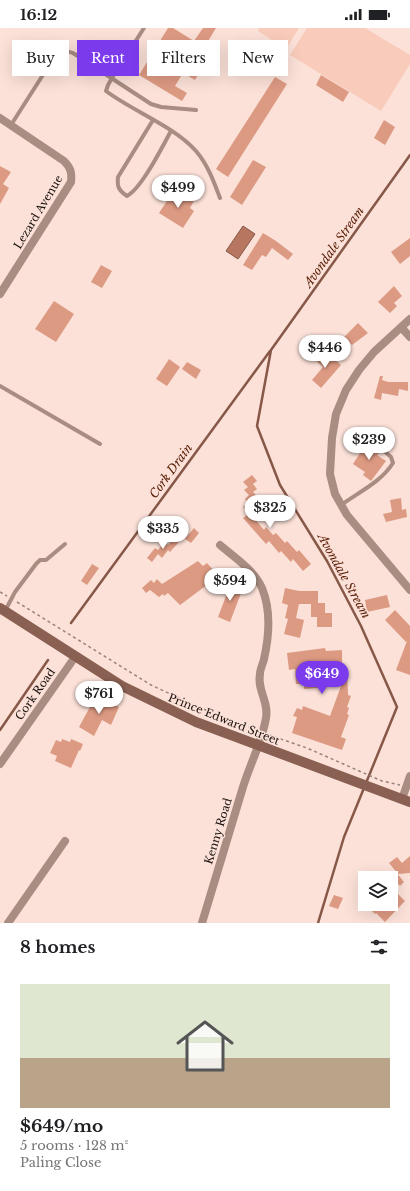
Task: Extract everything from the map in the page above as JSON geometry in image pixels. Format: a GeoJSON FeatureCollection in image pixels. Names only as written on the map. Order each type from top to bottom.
{"type":"FeatureCollection","features":[{"type":"Feature","properties":{"kind":"main road","name":"Prince Edward Street"},"geometry":{"type":"LineString","coordinates":[[2,610],[122,686],[168,710],[258,746],[375,790],[406,800]]}},
{"type":"Feature","properties":{"kind":"street"},"geometry":{"type":"LineString","coordinates":[[0,118],[11,125]]}},
{"type":"Feature","properties":{"kind":"street","name":"Lezard Avenue"},"geometry":{"type":"LineString","coordinates":[[0,294],[71,182],[72,174],[69,166],[64,160],[11,125]]}},
{"type":"Feature","properties":{"kind":"street"},"geometry":{"type":"LineString","coordinates":[[410,319],[374,352],[359,370],[346,390],[336,414],[332,438],[330,474],[336,494],[347,515],[410,590]]}},
{"type":"Feature","properties":{"kind":"street"},"geometry":{"type":"LineString","coordinates":[[401,327],[410,337]]}},
{"type":"Feature","properties":{"kind":"street","name":"Kenny Road"},"geometry":{"type":"LineString","coordinates":[[202,923],[267,716],[266,706],[260,690],[259,681],[260,672],[264,662],[268,632],[266,601],[261,586],[253,575],[220,545]]}},
{"type":"Feature","properties":{"kind":"street","name":"Cork Road"},"geometry":{"type":"LineString","coordinates":[[0,764],[75,656]]}},
{"type":"Feature","properties":{"kind":"street"},"geometry":{"type":"LineString","coordinates":[[406,800],[406,786],[410,776]]}},
{"type":"Feature","properties":{"kind":"street"},"geometry":{"type":"LineString","coordinates":[[8,923],[65,841]]}},
{"type":"Feature","properties":{"kind":"lane"},"geometry":{"type":"LineString","coordinates":[[144,28],[112,78],[106,91],[183,138],[197,152],[210,172],[220,198]]}},
{"type":"Feature","properties":{"kind":"lane"},"geometry":{"type":"LineString","coordinates":[[11,125],[55,56],[66,51],[72,53],[156,106],[196,110]]}},
{"type":"Feature","properties":{"kind":"lane"},"geometry":{"type":"LineString","coordinates":[[153,120],[118,177],[117,186],[120,192],[127,196],[132,193],[149,170],[171,131]]}},
{"type":"Feature","properties":{"kind":"lane"},"geometry":{"type":"LineString","coordinates":[[0,386],[100,444]]}},
{"type":"Feature","properties":{"kind":"lane"},"geometry":{"type":"LineString","coordinates":[[341,505],[380,478],[393,463],[391,457],[382,449]]}},
{"type":"Feature","properties":{"kind":"lane"},"geometry":{"type":"LineString","coordinates":[[2,610],[36,564],[40,560],[46,560],[65,544]]}},
{"type":"Feature","properties":{"kind":"path"},"geometry":{"type":"LineString","coordinates":[[0,592],[151,685],[210,712],[307,748],[382,781],[406,786]]}},
{"type":"Feature","properties":{"kind":"shaded area"},"geometry":{"type":"Polygon","coordinates":[[[259,28],[299,28],[288,46],[288,40],[272,40],[258,31],[259,28]]]}},
{"type":"Feature","properties":{"kind":"shaded area"},"geometry":{"type":"Polygon","coordinates":[[[307,28],[365,28],[410,55],[410,64],[381,111],[290,55],[307,28]]]}},
{"type":"Feature","properties":{"kind":"shaded area"},"geometry":{"type":"Polygon","coordinates":[[[243,226],[255,234],[238,259],[226,251],[243,226]]]}},
{"type":"Feature","properties":{"kind":"building"},"geometry":{"type":"Polygon","coordinates":[[[168,28],[173,28],[192,40],[161,40],[168,28]]]}},
{"type":"Feature","properties":{"kind":"building"},"geometry":{"type":"Polygon","coordinates":[[[203,28],[216,28],[209,40],[195,40],[203,28]]]}},
{"type":"Feature","properties":{"kind":"building"},"geometry":{"type":"Polygon","coordinates":[[[147,62],[147,76],[181,76],[175,86],[187,93],[182,101],[139,75],[147,62]]]}},
{"type":"Feature","properties":{"kind":"building"},"geometry":{"type":"Polygon","coordinates":[[[321,75],[349,92],[343,102],[316,85],[321,75]]]}},
{"type":"Feature","properties":{"kind":"building"},"geometry":{"type":"Polygon","coordinates":[[[188,76],[197,76],[195,80],[188,76]]]}},
{"type":"Feature","properties":{"kind":"building"},"geometry":{"type":"Polygon","coordinates":[[[275,77],[287,84],[228,177],[216,169],[275,77]]]}},
{"type":"Feature","properties":{"kind":"building"},"geometry":{"type":"Polygon","coordinates":[[[384,120],[395,127],[385,145],[374,138],[384,120]]]}},
{"type":"Feature","properties":{"kind":"building"},"geometry":{"type":"Polygon","coordinates":[[[253,160],[266,167],[242,205],[230,197],[253,160]]]}},
{"type":"Feature","properties":{"kind":"building"},"geometry":{"type":"Polygon","coordinates":[[[0,166],[11,172],[3,184],[9,188],[0,204],[0,166]]]}},
{"type":"Feature","properties":{"kind":"building"},"geometry":{"type":"Polygon","coordinates":[[[175,189],[194,201],[190,208],[194,211],[183,228],[159,213],[175,189]]]}},
{"type":"Feature","properties":{"kind":"building"},"geometry":{"type":"Polygon","coordinates":[[[263,233],[293,254],[288,260],[272,248],[266,257],[262,255],[252,270],[243,265],[263,233]]]}},
{"type":"Feature","properties":{"kind":"building"},"geometry":{"type":"Polygon","coordinates":[[[410,238],[410,256],[400,264],[391,252],[410,238]]]}},
{"type":"Feature","properties":{"kind":"building"},"geometry":{"type":"Polygon","coordinates":[[[101,265],[112,271],[102,288],[91,282],[101,265]]]}},
{"type":"Feature","properties":{"kind":"building"},"geometry":{"type":"Polygon","coordinates":[[[394,286],[402,296],[394,303],[397,306],[390,313],[378,302],[394,286]]]}},
{"type":"Feature","properties":{"kind":"building"},"geometry":{"type":"Polygon","coordinates":[[[54,301],[74,314],[56,342],[35,329],[54,301]]]}},
{"type":"Feature","properties":{"kind":"building"},"geometry":{"type":"Polygon","coordinates":[[[358,323],[368,333],[352,345],[344,337],[358,323]]]}},
{"type":"Feature","properties":{"kind":"building"},"geometry":{"type":"Polygon","coordinates":[[[319,350],[331,361],[333,358],[341,365],[321,388],[312,380],[323,367],[313,358],[319,350]]]}},
{"type":"Feature","properties":{"kind":"building"},"geometry":{"type":"Polygon","coordinates":[[[169,359],[180,367],[167,386],[156,379],[169,359]]]}},
{"type":"Feature","properties":{"kind":"building"},"geometry":{"type":"Polygon","coordinates":[[[187,362],[201,370],[196,379],[182,369],[187,362]]]}},
{"type":"Feature","properties":{"kind":"building"},"geometry":{"type":"Polygon","coordinates":[[[380,376],[383,376],[382,380],[388,382],[408,382],[408,391],[399,389],[398,396],[382,393],[381,400],[374,398],[380,376]]]}},
{"type":"Feature","properties":{"kind":"building"},"geometry":{"type":"Polygon","coordinates":[[[365,441],[379,451],[380,452],[377,455],[386,461],[371,481],[363,475],[365,472],[353,464],[360,453],[357,451],[365,441]]]}},
{"type":"Feature","properties":{"kind":"building"},"geometry":{"type":"Polygon","coordinates":[[[252,475],[257,481],[253,484],[257,489],[253,492],[258,497],[254,501],[258,506],[254,509],[259,514],[254,518],[264,530],[266,527],[273,535],[276,533],[285,543],[287,541],[297,552],[299,550],[311,564],[303,571],[293,559],[291,562],[281,551],[279,553],[269,541],[266,544],[243,518],[249,514],[243,507],[248,503],[245,499],[249,495],[244,490],[248,487],[243,482],[252,475]]]}},
{"type":"Feature","properties":{"kind":"building"},"geometry":{"type":"Polygon","coordinates":[[[401,498],[402,510],[406,509],[407,517],[386,522],[383,514],[392,512],[390,500],[401,498]]]}},
{"type":"Feature","properties":{"kind":"building"},"geometry":{"type":"Polygon","coordinates":[[[194,528],[199,533],[191,543],[185,539],[194,528]]]}},
{"type":"Feature","properties":{"kind":"building"},"geometry":{"type":"Polygon","coordinates":[[[174,538],[179,542],[170,552],[168,550],[162,558],[158,554],[152,562],[147,558],[155,548],[158,550],[165,542],[168,545],[174,538]]]}},
{"type":"Feature","properties":{"kind":"building"},"geometry":{"type":"Polygon","coordinates":[[[198,561],[203,566],[207,563],[219,576],[180,605],[168,593],[159,597],[150,590],[146,593],[142,588],[151,580],[154,583],[157,579],[162,584],[198,561]]]}},
{"type":"Feature","properties":{"kind":"building"},"geometry":{"type":"Polygon","coordinates":[[[92,564],[99,568],[87,585],[81,581],[92,564]]]}},
{"type":"Feature","properties":{"kind":"building"},"geometry":{"type":"Polygon","coordinates":[[[231,583],[243,588],[230,622],[218,617],[231,583]]]}},
{"type":"Feature","properties":{"kind":"building"},"geometry":{"type":"Polygon","coordinates":[[[285,588],[299,591],[318,591],[318,603],[325,603],[325,613],[332,613],[332,627],[317,627],[317,617],[311,617],[311,604],[299,604],[296,618],[304,620],[300,638],[284,634],[288,619],[285,618],[288,605],[282,603],[285,588]]]}},
{"type":"Feature","properties":{"kind":"building"},"geometry":{"type":"Polygon","coordinates":[[[387,595],[390,607],[367,612],[365,600],[387,595]]]}},
{"type":"Feature","properties":{"kind":"building"},"geometry":{"type":"Polygon","coordinates":[[[395,610],[410,626],[410,675],[396,670],[407,641],[406,642],[385,620],[395,610]]]}},
{"type":"Feature","properties":{"kind":"building"},"geometry":{"type":"Polygon","coordinates":[[[325,648],[326,651],[342,650],[342,669],[347,668],[348,695],[351,696],[347,707],[349,708],[347,714],[349,715],[341,737],[346,739],[342,750],[292,733],[297,717],[293,716],[297,708],[302,710],[303,706],[330,716],[341,686],[304,689],[304,684],[296,684],[295,669],[289,670],[287,653],[325,648]]]}},
{"type":"Feature","properties":{"kind":"building"},"geometry":{"type":"Polygon","coordinates":[[[96,696],[119,707],[111,725],[102,720],[94,736],[79,727],[96,696]]]}},
{"type":"Feature","properties":{"kind":"building"},"geometry":{"type":"Polygon","coordinates":[[[62,739],[70,742],[71,739],[83,744],[71,768],[55,761],[57,756],[50,753],[56,740],[61,742],[62,739]]]}},
{"type":"Feature","properties":{"kind":"building"},"geometry":{"type":"Polygon","coordinates":[[[410,856],[410,873],[398,874],[398,871],[396,871],[389,863],[397,857],[402,863],[410,856]]]}},
{"type":"Feature","properties":{"kind":"building"},"geometry":{"type":"Polygon","coordinates":[[[398,874],[404,882],[400,886],[398,884],[398,874]]]}},
{"type":"Feature","properties":{"kind":"building"},"geometry":{"type":"Polygon","coordinates":[[[398,894],[405,901],[398,908],[398,894]]]}},
{"type":"Feature","properties":{"kind":"building"},"geometry":{"type":"Polygon","coordinates":[[[334,895],[343,898],[338,909],[329,906],[334,895]]]}},
{"type":"Feature","properties":{"kind":"building"},"geometry":{"type":"Polygon","coordinates":[[[372,911],[395,911],[385,922],[376,913],[375,914],[372,911]]]}},
{"type":"Feature","properties":{"kind":"waterway","name":"Avondale Stream"},"geometry":{"type":"LineString","coordinates":[[366,783],[397,707],[361,626],[327,561],[280,485],[257,426],[271,350],[410,155]]}},
{"type":"Feature","properties":{"kind":"waterway","name":"Cork Drain"},"geometry":{"type":"LineString","coordinates":[[71,623],[270,351]]}},
{"type":"Feature","properties":{"kind":"waterway","name":"Cork Drain"},"geometry":{"type":"LineString","coordinates":[[0,730],[48,660]]}},
{"type":"Feature","properties":{"kind":"waterway","name":"Avondale Stream"},"geometry":{"type":"LineString","coordinates":[[318,923],[344,837],[364,788]]}}]}
